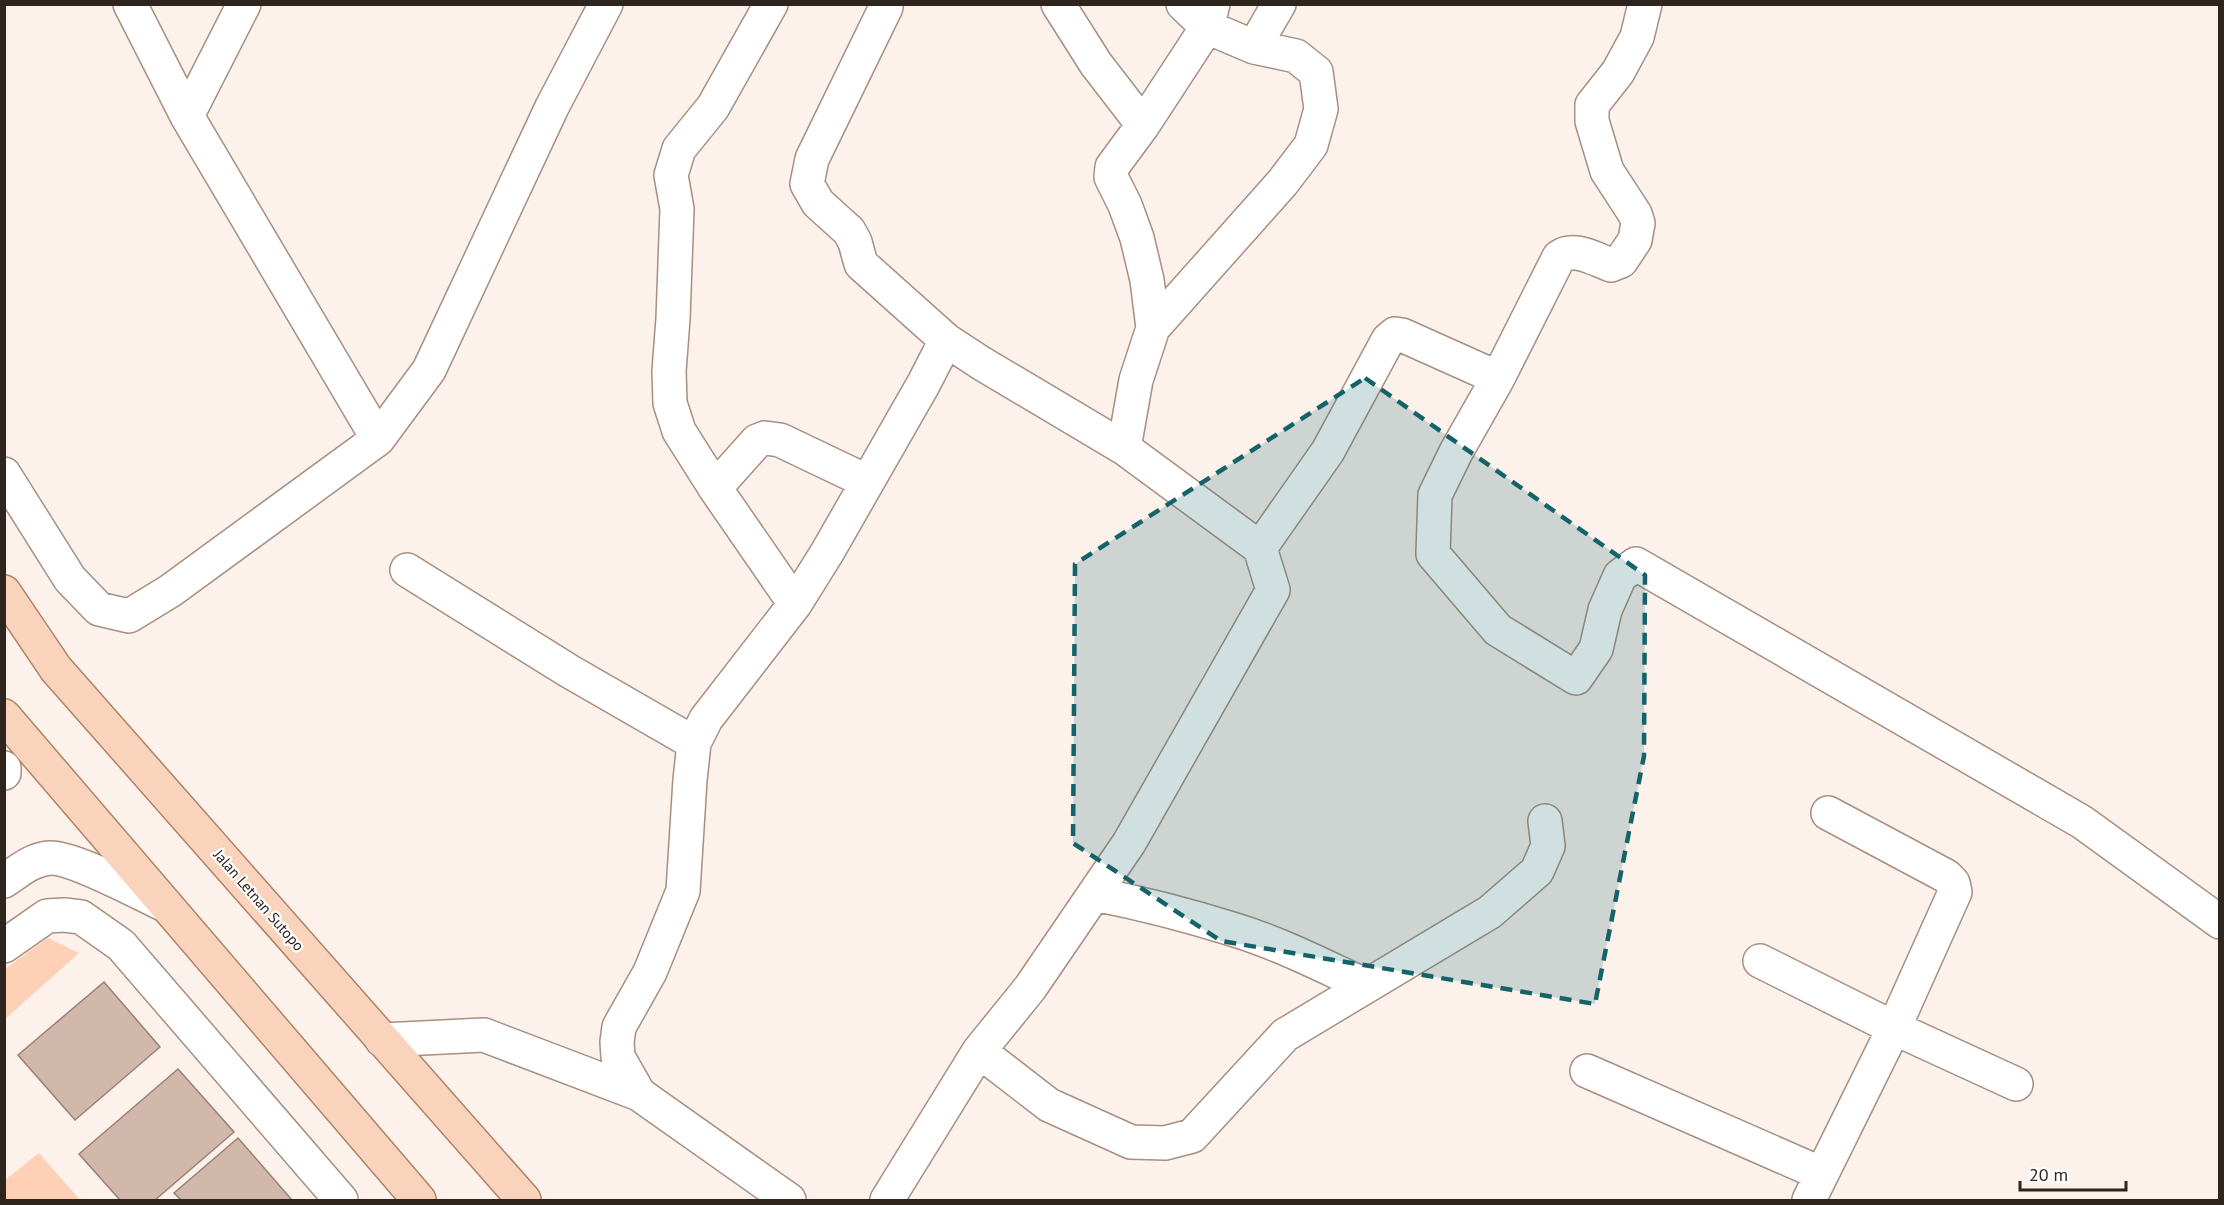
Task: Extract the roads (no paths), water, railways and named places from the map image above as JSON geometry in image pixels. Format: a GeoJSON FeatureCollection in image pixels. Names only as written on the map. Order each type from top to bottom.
{"type":"FeatureCollection","features":[{"type":"Feature","properties":{"kind":"main road","name":"Jalan Letnan Sutopo"},"geometry":{"type":"LineString","coordinates":[[4,592],[56,669],[524,1200]]}},
{"type":"Feature","properties":{"kind":"main road"},"geometry":{"type":"LineString","coordinates":[[4,716],[419,1200]]}},
{"type":"Feature","properties":{"kind":"street"},"geometry":{"type":"LineString","coordinates":[[130,4],[187,116],[378,439]]}},
{"type":"Feature","properties":{"kind":"street"},"geometry":{"type":"LineString","coordinates":[[187,116],[244,4]]}},
{"type":"Feature","properties":{"kind":"street"},"geometry":{"type":"LineString","coordinates":[[4,474],[70,579],[99,609],[129,616],[170,591],[378,439],[429,370],[552,107],[606,4]]}},
{"type":"Feature","properties":{"kind":"street"},"geometry":{"type":"LineString","coordinates":[[771,4],[712,107],[679,149],[671,175],[676,209],[669,371],[670,402],[679,431],[715,488],[795,604]]}},
{"type":"Feature","properties":{"kind":"street"},"geometry":{"type":"LineString","coordinates":[[1058,4],[1096,64],[1143,125]]}},
{"type":"Feature","properties":{"kind":"street"},"geometry":{"type":"LineString","coordinates":[[1124,448],[1136,380],[1153,328],[1283,183],[1311,145],[1321,109],[1316,72],[1296,56],[1254,47],[1210,16],[1183,4]]}},
{"type":"Feature","properties":{"kind":"street"},"geometry":{"type":"LineString","coordinates":[[1254,47],[1279,4]]}},
{"type":"Feature","properties":{"kind":"street"},"geometry":{"type":"LineString","coordinates":[[1646,4],[1637,37],[1618,72],[1592,105],[1592,122],[1607,171],[1635,214],[1638,224],[1635,240],[1620,261],[1611,265],[1572,251],[1559,256],[1498,378],[1456,452],[1435,495],[1433,554],[1498,630],[1576,678],[1596,649],[1605,610],[1620,576],[1636,564],[2082,822],[2220,922]]}},
{"type":"Feature","properties":{"kind":"street"},"geometry":{"type":"LineString","coordinates":[[881,6],[812,159],[807,184],[818,203],[849,231],[855,242],[861,264],[946,340],[1124,448],[1260,548],[1273,590],[1129,843],[1030,988],[979,1052],[887,1200]]}},
{"type":"Feature","properties":{"kind":"street"},"geometry":{"type":"LineString","coordinates":[[1153,328],[1147,280],[1137,238],[1125,205],[1111,177],[1112,167],[1143,125],[1210,16]]}},
{"type":"Feature","properties":{"kind":"street"},"geometry":{"type":"LineString","coordinates":[[1260,548],[1328,451],[1388,340],[1395,334],[1402,334],[1498,378]]}},
{"type":"Feature","properties":{"kind":"street"},"geometry":{"type":"LineString","coordinates":[[639,1094],[618,1057],[619,1027],[650,972],[683,891],[694,742],[706,719],[795,604],[828,551],[946,340]]}},
{"type":"Feature","properties":{"kind":"street"},"geometry":{"type":"LineString","coordinates":[[715,488],[757,441],[765,438],[780,440],[866,482]]}},
{"type":"Feature","properties":{"kind":"street"},"geometry":{"type":"LineString","coordinates":[[407,570],[569,671],[694,742]]}},
{"type":"Feature","properties":{"kind":"street"},"geometry":{"type":"LineString","coordinates":[[1587,1071],[1815,1187],[1894,1028],[1954,892],[1953,883],[1946,876],[1828,813]]}},
{"type":"Feature","properties":{"kind":"street"},"geometry":{"type":"LineString","coordinates":[[979,1052],[1049,1105],[1131,1142],[1165,1143],[1192,1136],[1285,1035],[1490,912],[1537,871],[1548,846],[1545,821]]}},
{"type":"Feature","properties":{"kind":"street"},"geometry":{"type":"LineString","coordinates":[[4,881],[28,864],[51,858],[71,861],[165,905]]}},
{"type":"Feature","properties":{"kind":"street"},"geometry":{"type":"LineString","coordinates":[[1094,894],[1146,904],[1232,929],[1291,951],[1367,986]]}},
{"type":"Feature","properties":{"kind":"street"},"geometry":{"type":"LineString","coordinates":[[4,946],[47,916],[63,915],[81,917],[121,945],[341,1200]]}},
{"type":"Feature","properties":{"kind":"street"},"geometry":{"type":"LineString","coordinates":[[1760,961],[1894,1028],[2016,1084]]}},
{"type":"Feature","properties":{"kind":"street"},"geometry":{"type":"LineString","coordinates":[[381,1040],[484,1035],[639,1094],[789,1200]]}},
{"type":"Feature","properties":{"kind":"street"},"geometry":{"type":"LineString","coordinates":[[415,1075],[438,1038]]}}]}
